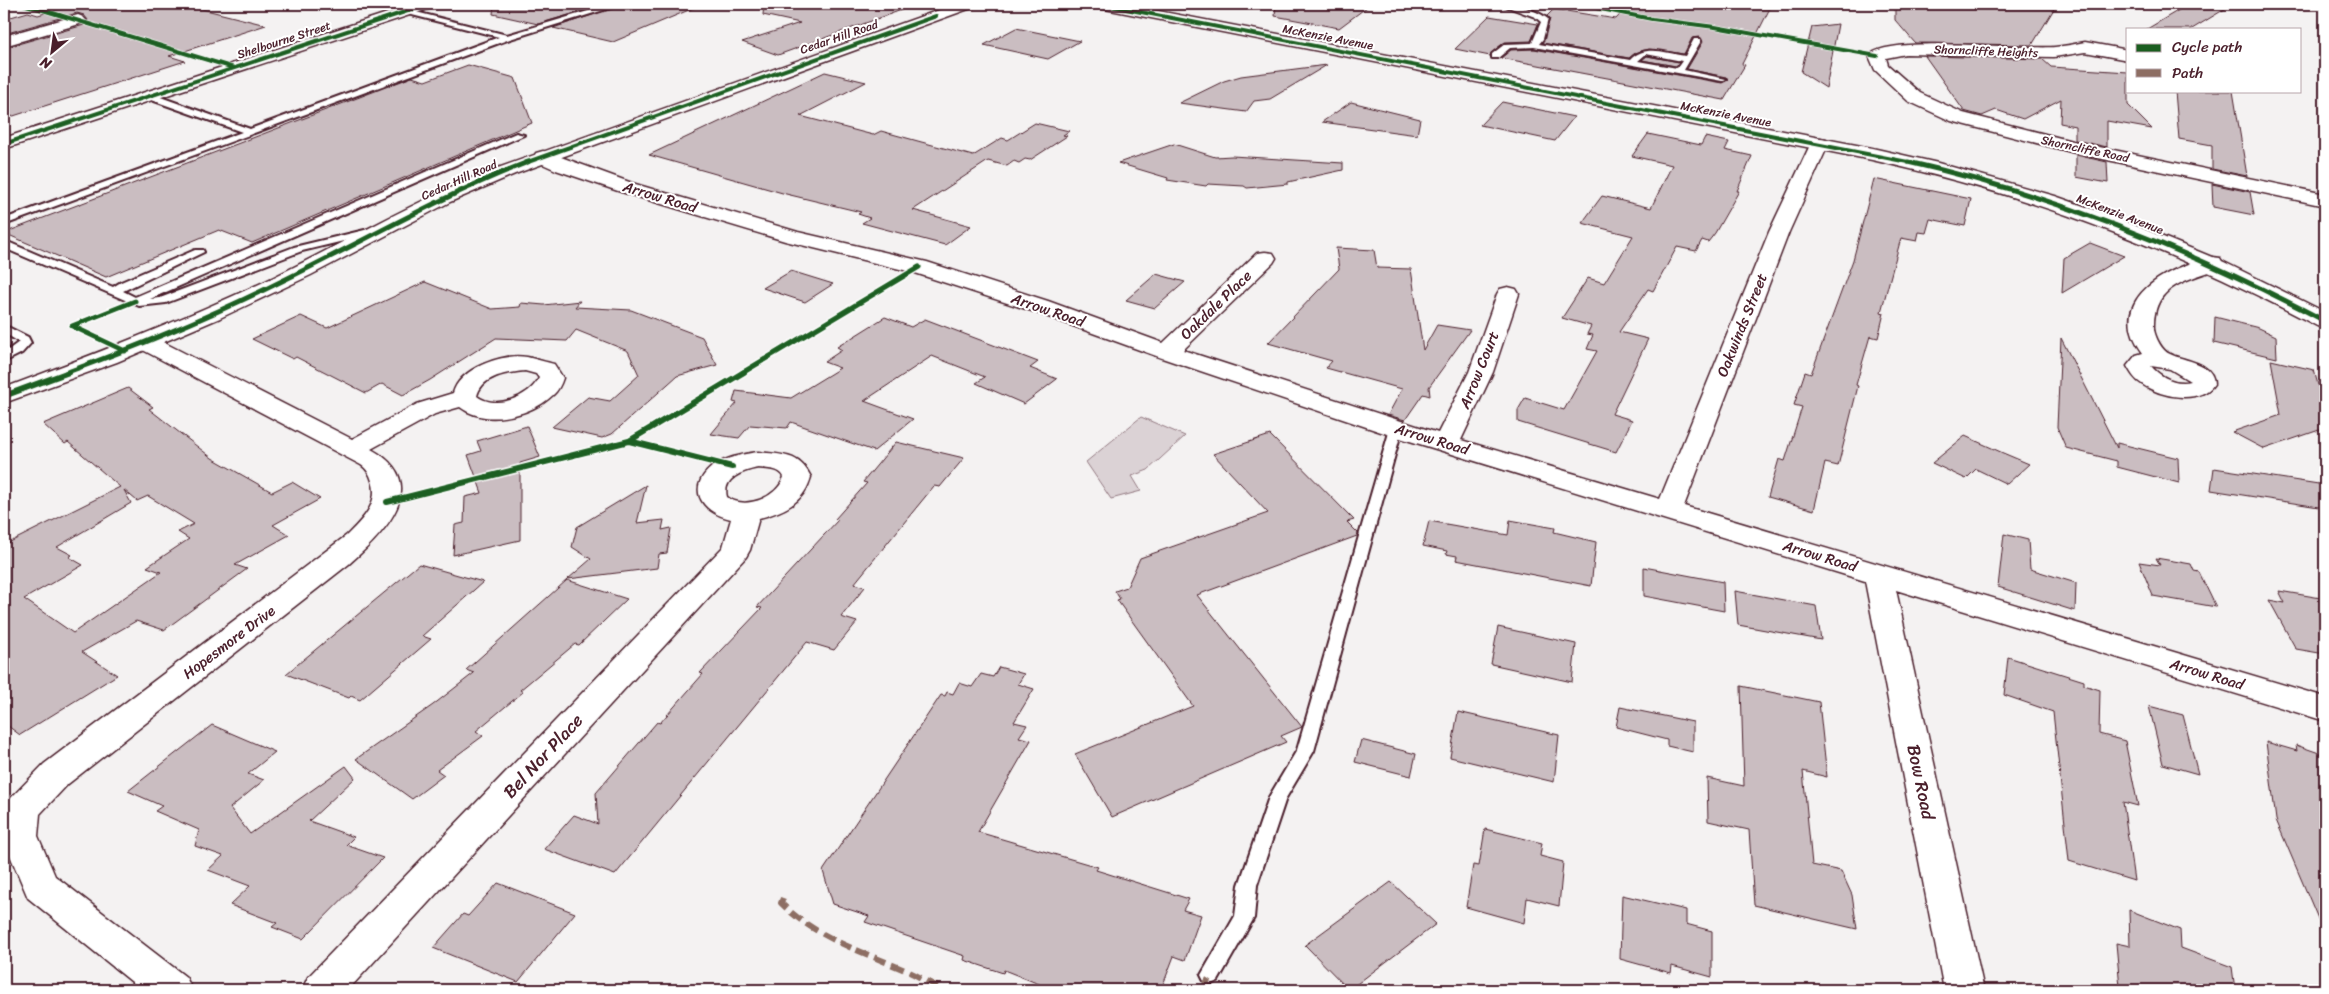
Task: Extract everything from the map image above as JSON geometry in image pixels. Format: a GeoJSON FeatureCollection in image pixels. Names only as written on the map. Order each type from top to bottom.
{"type":"FeatureCollection","features":[{"type":"Feature","properties":{"kind":"street","name":"Shelbourne Street"},"geometry":{"type":"LineString","coordinates":[[4,144],[429,4]]}},
{"type":"Feature","properties":{"kind":"street","name":"Cedar Hill Road"},"geometry":{"type":"LineString","coordinates":[[4,396],[147,343],[283,281],[379,230],[466,187],[827,53],[969,4]]}},
{"type":"Feature","properties":{"kind":"street","name":"McKenzie Avenue"},"geometry":{"type":"LineString","coordinates":[[1100,4],[1820,143],[1904,160],[2009,187],[2090,214],[2212,263],[2325,321]]}},
{"type":"Feature","properties":{"kind":"street"},"geometry":{"type":"LineString","coordinates":[[4,42],[78,20]]}},
{"type":"Feature","properties":{"kind":"street"},"geometry":{"type":"LineString","coordinates":[[2086,47],[2080,42],[2080,38],[2084,35],[2100,34]]}},
{"type":"Feature","properties":{"kind":"street","name":"Shorncliffe Heights"},"geometry":{"type":"LineString","coordinates":[[1886,51],[1906,49],[2054,52],[2086,47],[2126,54]]}},
{"type":"Feature","properties":{"kind":"street","name":"Shorncliffe Road"},"geometry":{"type":"LineString","coordinates":[[1886,51],[1877,56],[1881,67],[1914,97],[1957,117],[2078,148],[2325,200]]}},
{"type":"Feature","properties":{"kind":"street","name":"Oakwinds Street"},"geometry":{"type":"LineString","coordinates":[[1669,510],[1779,232],[1820,143]]}},
{"type":"Feature","properties":{"kind":"street","name":"Arrow Road"},"geometry":{"type":"LineString","coordinates":[[543,157],[563,166],[625,187],[792,237],[919,267],[1040,306],[1167,352],[1396,429],[2325,709]]}},
{"type":"Feature","properties":{"kind":"street","name":"Oakdale Place"},"geometry":{"type":"LineString","coordinates":[[1167,352],[1265,258]]}},
{"type":"Feature","properties":{"kind":"street"},"geometry":{"type":"LineString","coordinates":[[2160,359],[2143,334],[2146,301],[2156,289],[2212,263]]}},
{"type":"Feature","properties":{"kind":"street","name":"Arrow Court"},"geometry":{"type":"LineString","coordinates":[[1446,444],[1481,372],[1508,294]]}},
{"type":"Feature","properties":{"kind":"street","name":"Hopesmore Drive"},"geometry":{"type":"LineString","coordinates":[[147,343],[352,449],[377,464],[388,482],[387,502],[378,519],[362,538],[13,808],[20,836],[41,887],[172,990]]}},
{"type":"Feature","properties":{"kind":"street"},"geometry":{"type":"LineString","coordinates":[[352,449],[426,409],[464,398]]}},
{"type":"Feature","properties":{"kind":"street","name":"Bel Nor Place"},"geometry":{"type":"LineString","coordinates":[[322,990],[736,550],[747,512]]}},
{"type":"Feature","properties":{"kind":"street","name":"Bow Road"},"geometry":{"type":"LineString","coordinates":[[1878,574],[1964,990]]}},
{"type":"Feature","properties":{"kind":"lane"},"geometry":{"type":"LineString","coordinates":[[4,222],[507,37],[619,4]]}},
{"type":"Feature","properties":{"kind":"lane"},"geometry":{"type":"LineString","coordinates":[[1503,4],[1538,15],[1545,21],[1539,39],[1534,45]]}},
{"type":"Feature","properties":{"kind":"lane"},"geometry":{"type":"LineString","coordinates":[[407,11],[507,37]]}},
{"type":"Feature","properties":{"kind":"lane"},"geometry":{"type":"LineString","coordinates":[[1679,72],[1697,42]]}},
{"type":"Feature","properties":{"kind":"lane"},"geometry":{"type":"LineString","coordinates":[[1495,56],[1508,46],[1534,45],[1722,79]]}},
{"type":"Feature","properties":{"kind":"lane"},"geometry":{"type":"LineString","coordinates":[[1632,63],[1640,54],[1646,52],[1686,59]]}},
{"type":"Feature","properties":{"kind":"lane"},"geometry":{"type":"LineString","coordinates":[[149,96],[250,132]]}},
{"type":"Feature","properties":{"kind":"lane"},"geometry":{"type":"LineString","coordinates":[[135,301],[519,135]]}},
{"type":"Feature","properties":{"kind":"lane"},"geometry":{"type":"LineString","coordinates":[[4,244],[135,301],[146,303],[162,301],[298,249],[379,230]]}},
{"type":"Feature","properties":{"kind":"lane"},"geometry":{"type":"LineString","coordinates":[[117,293],[117,290],[125,284],[199,252]]}},
{"type":"Feature","properties":{"kind":"lane"},"geometry":{"type":"LineString","coordinates":[[4,328],[24,340],[25,343],[18,350],[4,358]]}},
{"type":"Feature","properties":{"kind":"lane"},"geometry":{"type":"LineString","coordinates":[[1211,975],[1244,918],[1248,885],[1278,797],[1305,752],[1396,429]]}},
{"type":"Feature","properties":{"kind":"shaded area"},"geometry":{"type":"Polygon","coordinates":[[[1141,417],[1185,436],[1148,470],[1132,476],[1141,491],[1111,499],[1086,462],[1141,417]]]}},
{"type":"Feature","properties":{"kind":"building"},"geometry":{"type":"Polygon","coordinates":[[[79,4],[182,4],[266,25],[169,56],[185,61],[4,119],[4,48],[84,25],[88,20],[84,15],[77,13],[4,34],[4,19],[28,12],[38,15],[79,4]]]}},
{"type":"Feature","properties":{"kind":"building"},"geometry":{"type":"Polygon","coordinates":[[[494,4],[606,4],[538,24],[493,14],[494,4]]]}},
{"type":"Feature","properties":{"kind":"building"},"geometry":{"type":"Polygon","coordinates":[[[625,4],[703,4],[613,42],[553,28],[625,4]]]}},
{"type":"Feature","properties":{"kind":"building"},"geometry":{"type":"Polygon","coordinates":[[[764,4],[906,4],[907,8],[778,55],[742,42],[800,23],[763,15],[764,4]]]}},
{"type":"Feature","properties":{"kind":"building"},"geometry":{"type":"Polygon","coordinates":[[[1276,4],[1371,4],[1339,28],[1275,16],[1276,4]]]}},
{"type":"Feature","properties":{"kind":"building"},"geometry":{"type":"Polygon","coordinates":[[[1630,4],[1699,4],[1717,7],[1770,8],[1742,64],[1745,65],[1724,100],[1501,58],[1511,50],[1534,49],[1722,83],[1728,80],[1726,77],[1687,69],[1703,42],[1700,37],[1692,38],[1684,54],[1649,49],[1635,53],[1629,58],[1542,43],[1550,19],[1547,16],[1554,9],[1616,19],[1630,4]]]}},
{"type":"Feature","properties":{"kind":"building"},"geometry":{"type":"Polygon","coordinates":[[[1895,4],[2057,4],[2032,45],[1915,43],[1895,20],[1895,4]]]}},
{"type":"Feature","properties":{"kind":"building"},"geometry":{"type":"Polygon","coordinates":[[[2189,4],[2233,4],[2194,28],[2149,28],[2189,4]]]}},
{"type":"Feature","properties":{"kind":"building"},"geometry":{"type":"Polygon","coordinates":[[[1489,16],[1538,24],[1531,41],[1505,42],[1491,53],[1490,56],[1455,49],[1489,16]]]}},
{"type":"Feature","properties":{"kind":"building"},"geometry":{"type":"Polygon","coordinates":[[[1838,24],[1826,88],[1801,72],[1812,27],[1838,24]]]}},
{"type":"Feature","properties":{"kind":"building"},"geometry":{"type":"Polygon","coordinates":[[[1016,28],[1080,41],[1048,59],[984,45],[1016,28]]]}},
{"type":"Feature","properties":{"kind":"building"},"geometry":{"type":"Polygon","coordinates":[[[1647,56],[1679,62],[1676,66],[1642,60],[1647,56]]]}},
{"type":"Feature","properties":{"kind":"building"},"geometry":{"type":"Polygon","coordinates":[[[1925,56],[2042,59],[2051,67],[2126,72],[2128,105],[2152,129],[2107,121],[2107,147],[2075,140],[2075,126],[2060,123],[2061,99],[2023,119],[1996,110],[1982,116],[1964,111],[1925,56]]]}},
{"type":"Feature","properties":{"kind":"building"},"geometry":{"type":"Polygon","coordinates":[[[468,65],[515,78],[532,123],[252,243],[219,230],[106,277],[4,233],[412,77],[425,81],[468,65]]]}},
{"type":"Feature","properties":{"kind":"building"},"geometry":{"type":"Polygon","coordinates":[[[1327,65],[1270,99],[1254,101],[1246,112],[1179,103],[1224,81],[1241,76],[1327,65]]]}},
{"type":"Feature","properties":{"kind":"building"},"geometry":{"type":"Polygon","coordinates":[[[825,72],[866,82],[800,116],[873,135],[881,131],[973,156],[1002,138],[1008,140],[1035,123],[1069,131],[1063,135],[1067,136],[1030,160],[1025,159],[1019,163],[1014,161],[1007,166],[988,161],[913,210],[971,226],[945,245],[862,223],[870,218],[858,214],[861,212],[786,194],[649,155],[825,72]]]}},
{"type":"Feature","properties":{"kind":"building"},"geometry":{"type":"Polygon","coordinates":[[[2175,92],[2233,92],[2247,176],[2212,169],[2212,145],[2179,139],[2175,92]]]}},
{"type":"Feature","properties":{"kind":"building"},"geometry":{"type":"Polygon","coordinates":[[[1351,102],[1420,119],[1417,135],[1322,122],[1351,102]]]}},
{"type":"Feature","properties":{"kind":"building"},"geometry":{"type":"Polygon","coordinates":[[[1502,102],[1574,117],[1555,141],[1480,125],[1502,102]]]}},
{"type":"Feature","properties":{"kind":"building"},"geometry":{"type":"Polygon","coordinates":[[[1648,134],[1701,145],[1705,137],[1729,142],[1725,150],[1752,156],[1737,191],[1739,191],[1715,233],[1708,242],[1702,240],[1696,251],[1677,247],[1653,291],[1648,289],[1619,332],[1648,339],[1612,414],[1632,420],[1616,452],[1518,422],[1518,410],[1525,398],[1564,410],[1597,351],[1587,349],[1593,335],[1587,334],[1591,326],[1562,318],[1588,278],[1604,283],[1633,236],[1582,223],[1602,196],[1651,208],[1672,165],[1632,156],[1648,134]]]}},
{"type":"Feature","properties":{"kind":"building"},"geometry":{"type":"Polygon","coordinates":[[[1174,144],[1215,157],[1232,156],[1343,163],[1343,170],[1288,182],[1288,184],[1247,188],[1244,186],[1208,184],[1206,186],[1167,180],[1168,178],[1118,163],[1174,144]]]}},
{"type":"Feature","properties":{"kind":"building"},"geometry":{"type":"Polygon","coordinates":[[[2076,155],[2107,162],[2108,183],[2076,177],[2076,155]]]}},
{"type":"Feature","properties":{"kind":"building"},"geometry":{"type":"Polygon","coordinates":[[[1874,179],[1971,199],[1965,226],[1930,219],[1926,233],[1919,232],[1917,241],[1901,238],[1881,312],[1884,313],[1878,338],[1870,336],[1856,385],[1858,386],[1838,466],[1825,463],[1814,510],[1768,497],[1779,459],[1785,461],[1802,407],[1794,405],[1805,372],[1811,374],[1853,260],[1874,179]]]}},
{"type":"Feature","properties":{"kind":"building"},"geometry":{"type":"Polygon","coordinates":[[[2212,184],[2250,192],[2254,215],[2213,207],[2212,184]]]}},
{"type":"Feature","properties":{"kind":"building"},"geometry":{"type":"Polygon","coordinates":[[[2090,243],[2124,256],[2062,293],[2064,258],[2090,243]]]}},
{"type":"Feature","properties":{"kind":"building"},"geometry":{"type":"Polygon","coordinates":[[[1336,248],[1374,250],[1377,268],[1411,269],[1423,350],[1437,325],[1470,330],[1429,387],[1430,396],[1423,394],[1405,420],[1388,415],[1402,389],[1326,368],[1332,361],[1268,343],[1339,269],[1336,248]]]}},
{"type":"Feature","properties":{"kind":"building"},"geometry":{"type":"Polygon","coordinates":[[[791,271],[833,284],[805,302],[763,288],[791,271]]]}},
{"type":"Feature","properties":{"kind":"building"},"geometry":{"type":"Polygon","coordinates":[[[1156,274],[1185,282],[1155,308],[1126,300],[1156,274]]]}},
{"type":"Feature","properties":{"kind":"building"},"geometry":{"type":"Polygon","coordinates":[[[425,282],[492,309],[520,307],[521,303],[544,305],[580,301],[575,307],[631,310],[702,337],[717,365],[677,376],[612,434],[602,438],[552,427],[588,397],[610,401],[639,375],[628,351],[576,330],[567,341],[496,338],[403,395],[382,384],[366,393],[296,357],[293,359],[252,339],[301,316],[327,328],[425,282]]]}},
{"type":"Feature","properties":{"kind":"building"},"geometry":{"type":"Polygon","coordinates":[[[885,317],[911,327],[925,319],[1038,362],[1030,368],[1057,379],[1024,404],[976,383],[985,377],[932,356],[864,401],[913,419],[874,451],[791,422],[787,428],[750,425],[739,438],[711,434],[737,403],[733,402],[736,391],[791,398],[840,368],[824,362],[842,350],[837,347],[885,317]]]}},
{"type":"Feature","properties":{"kind":"building"},"geometry":{"type":"Polygon","coordinates":[[[2215,317],[2259,328],[2276,336],[2277,358],[2214,343],[2215,317]]]}},
{"type":"Feature","properties":{"kind":"building"},"geometry":{"type":"Polygon","coordinates":[[[2061,338],[2117,448],[2117,443],[2178,458],[2179,483],[2117,467],[2117,461],[2066,448],[2057,427],[2061,338]]]}},
{"type":"Feature","properties":{"kind":"building"},"geometry":{"type":"Polygon","coordinates":[[[2271,360],[2314,370],[2318,385],[2325,387],[2325,428],[2264,449],[2232,432],[2281,415],[2271,360]]]}},
{"type":"Feature","properties":{"kind":"building"},"geometry":{"type":"Polygon","coordinates":[[[128,388],[153,407],[149,409],[212,458],[272,492],[292,482],[320,499],[273,525],[289,535],[235,565],[247,569],[164,630],[136,621],[82,652],[117,675],[20,735],[4,723],[4,545],[120,487],[68,442],[65,444],[43,424],[128,388]],[[124,490],[131,503],[57,547],[72,555],[69,557],[83,565],[24,599],[73,633],[161,572],[147,567],[189,539],[178,532],[194,524],[148,496],[137,501],[124,490]]]}},
{"type":"Feature","properties":{"kind":"building"},"geometry":{"type":"Polygon","coordinates":[[[527,426],[540,457],[520,463],[520,540],[453,555],[455,525],[464,523],[465,497],[482,493],[468,455],[481,451],[477,441],[527,426]]]}},
{"type":"Feature","properties":{"kind":"building"},"geometry":{"type":"Polygon","coordinates":[[[1270,435],[1354,520],[1347,522],[1358,533],[1357,536],[1197,595],[1302,727],[1281,736],[1286,742],[1112,817],[1075,754],[1193,706],[1117,600],[1120,599],[1115,591],[1127,587],[1140,558],[1268,513],[1213,454],[1270,435]]]}},
{"type":"Feature","properties":{"kind":"building"},"geometry":{"type":"Polygon","coordinates":[[[1965,436],[2029,464],[2007,484],[1976,469],[1966,479],[1932,463],[1965,436]]]}},
{"type":"Feature","properties":{"kind":"building"},"geometry":{"type":"Polygon","coordinates":[[[896,442],[964,458],[940,487],[934,486],[854,584],[865,587],[841,617],[857,622],[834,650],[807,642],[615,875],[544,849],[574,815],[598,824],[596,793],[657,722],[660,723],[703,674],[700,673],[762,608],[757,607],[838,520],[835,519],[867,483],[863,482],[896,442]]]}},
{"type":"Feature","properties":{"kind":"building"},"geometry":{"type":"Polygon","coordinates":[[[2214,468],[2325,485],[2325,508],[2211,490],[2214,468]]]}},
{"type":"Feature","properties":{"kind":"building"},"geometry":{"type":"Polygon","coordinates":[[[646,485],[637,523],[664,520],[662,530],[671,528],[667,553],[659,554],[657,568],[568,579],[591,559],[572,547],[577,527],[646,485]]]}},
{"type":"Feature","properties":{"kind":"building"},"geometry":{"type":"Polygon","coordinates":[[[1510,520],[1555,528],[1554,532],[1596,542],[1591,586],[1456,560],[1457,556],[1446,554],[1447,551],[1423,546],[1429,521],[1508,535],[1510,520]]]}},
{"type":"Feature","properties":{"kind":"building"},"geometry":{"type":"Polygon","coordinates":[[[2004,534],[2028,540],[2030,569],[2076,583],[2075,611],[1998,587],[2004,534]]]}},
{"type":"Feature","properties":{"kind":"building"},"geometry":{"type":"Polygon","coordinates":[[[2156,558],[2191,564],[2194,571],[2199,572],[2216,607],[2153,596],[2139,562],[2160,565],[2156,558]]]}},
{"type":"Feature","properties":{"kind":"building"},"geometry":{"type":"Polygon","coordinates":[[[419,564],[483,582],[422,636],[431,639],[360,700],[351,696],[349,698],[286,674],[419,564]]]}},
{"type":"Feature","properties":{"kind":"building"},"geometry":{"type":"Polygon","coordinates":[[[1644,567],[1723,582],[1724,611],[1644,596],[1644,567]]]}},
{"type":"Feature","properties":{"kind":"building"},"geometry":{"type":"Polygon","coordinates":[[[567,580],[627,599],[579,645],[575,644],[520,690],[523,692],[476,731],[483,736],[437,770],[444,775],[412,799],[356,759],[433,705],[474,673],[466,670],[567,580]]]}},
{"type":"Feature","properties":{"kind":"building"},"geometry":{"type":"Polygon","coordinates":[[[1735,591],[1816,606],[1821,640],[1738,625],[1735,591]]]}},
{"type":"Feature","properties":{"kind":"building"},"geometry":{"type":"Polygon","coordinates":[[[2279,591],[2321,598],[2325,605],[2325,654],[2296,649],[2269,600],[2285,603],[2279,591]]]}},
{"type":"Feature","properties":{"kind":"building"},"geometry":{"type":"Polygon","coordinates":[[[1498,627],[1576,644],[1572,682],[1491,664],[1498,627]]]}},
{"type":"Feature","properties":{"kind":"building"},"geometry":{"type":"Polygon","coordinates":[[[2008,657],[2084,681],[2084,685],[2100,690],[2099,734],[2125,741],[2138,806],[2123,802],[2134,881],[2069,861],[2053,712],[2004,695],[2008,657]]]}},
{"type":"Feature","properties":{"kind":"building"},"geometry":{"type":"Polygon","coordinates":[[[999,667],[1024,674],[1018,684],[1034,689],[1014,722],[1027,725],[1019,737],[1031,740],[978,832],[1098,867],[1096,870],[1189,899],[1183,910],[1201,915],[1185,960],[1174,956],[1161,990],[1054,990],[1004,970],[1003,973],[964,960],[965,956],[865,922],[869,916],[833,904],[823,871],[941,695],[945,696],[947,692],[953,694],[959,683],[972,687],[981,674],[993,677],[999,667]]]}},
{"type":"Feature","properties":{"kind":"building"},"geometry":{"type":"Polygon","coordinates":[[[1741,686],[1819,702],[1827,777],[1803,771],[1812,865],[1841,871],[1852,895],[1857,929],[1754,905],[1749,830],[1708,821],[1707,778],[1744,786],[1741,686]]]}},
{"type":"Feature","properties":{"kind":"building"},"geometry":{"type":"Polygon","coordinates":[[[2149,706],[2183,715],[2198,774],[2163,764],[2149,706]]]}},
{"type":"Feature","properties":{"kind":"building"},"geometry":{"type":"Polygon","coordinates":[[[1620,707],[1693,722],[1693,752],[1667,746],[1667,740],[1616,727],[1620,707]]]}},
{"type":"Feature","properties":{"kind":"building"},"geometry":{"type":"Polygon","coordinates":[[[1458,712],[1559,735],[1554,782],[1450,757],[1458,712]]]}},
{"type":"Feature","properties":{"kind":"building"},"geometry":{"type":"Polygon","coordinates":[[[212,725],[275,752],[248,774],[264,780],[230,808],[250,834],[346,766],[355,778],[309,821],[354,837],[346,845],[383,858],[303,939],[272,927],[277,923],[230,905],[250,886],[208,870],[223,856],[195,846],[199,830],[155,811],[162,806],[128,791],[212,725]]]}},
{"type":"Feature","properties":{"kind":"building"},"geometry":{"type":"Polygon","coordinates":[[[1361,740],[1416,754],[1411,776],[1355,762],[1361,740]]]}},
{"type":"Feature","properties":{"kind":"building"},"geometry":{"type":"Polygon","coordinates":[[[2266,742],[2297,751],[2296,745],[2325,755],[2325,935],[2276,820],[2266,742]]]}},
{"type":"Feature","properties":{"kind":"building"},"geometry":{"type":"Polygon","coordinates":[[[1485,829],[1542,843],[1540,856],[1563,862],[1559,906],[1527,898],[1524,923],[1466,907],[1473,865],[1479,866],[1485,829]]]}},
{"type":"Feature","properties":{"kind":"building"},"geometry":{"type":"Polygon","coordinates":[[[1391,882],[1436,924],[1349,990],[1305,945],[1391,882]]]}},
{"type":"Feature","properties":{"kind":"building"},"geometry":{"type":"Polygon","coordinates":[[[498,883],[575,913],[518,982],[433,948],[463,914],[468,916],[498,883]]]}},
{"type":"Feature","properties":{"kind":"building"},"geometry":{"type":"Polygon","coordinates":[[[1622,895],[1686,910],[1686,924],[1712,931],[1712,977],[1672,966],[1671,973],[1620,959],[1622,895]]]}},
{"type":"Feature","properties":{"kind":"building"},"geometry":{"type":"Polygon","coordinates":[[[2129,910],[2180,930],[2181,948],[2232,967],[2235,990],[2129,990],[2120,987],[2116,943],[2130,946],[2129,910]]]}},
{"type":"Feature","properties":{"kind":"marked path"},"geometry":{"type":"LineString","coordinates":[[783,898],[781,903],[808,927],[840,944],[908,971],[945,990]]}},
{"type":"Feature","properties":{"kind":"marked path"},"geometry":{"type":"LineString","coordinates":[[1202,990],[1211,975]]}},
{"type":"Feature","properties":{"kind":"cycle path"},"geometry":{"type":"LineString","coordinates":[[23,4],[234,68]]}},
{"type":"Feature","properties":{"kind":"cycle path"},"geometry":{"type":"LineString","coordinates":[[4,144],[429,4]]}},
{"type":"Feature","properties":{"kind":"cycle path"},"geometry":{"type":"LineString","coordinates":[[1100,4],[1931,167],[1990,183],[2105,220],[2217,266],[2325,321]]}},
{"type":"Feature","properties":{"kind":"cycle path"},"geometry":{"type":"LineString","coordinates":[[1575,4],[1652,19],[1715,27],[1877,56]]}},
{"type":"Feature","properties":{"kind":"cycle path"},"geometry":{"type":"LineString","coordinates":[[4,396],[109,357],[212,314],[442,199],[510,169],[936,16]]}},
{"type":"Feature","properties":{"kind":"cycle path"},"geometry":{"type":"LineString","coordinates":[[387,502],[629,441],[919,267]]}},
{"type":"Feature","properties":{"kind":"cycle path"},"geometry":{"type":"LineString","coordinates":[[125,351],[72,326],[135,301]]}},
{"type":"Feature","properties":{"kind":"cycle path"},"geometry":{"type":"LineString","coordinates":[[629,441],[732,467]]}}]}
